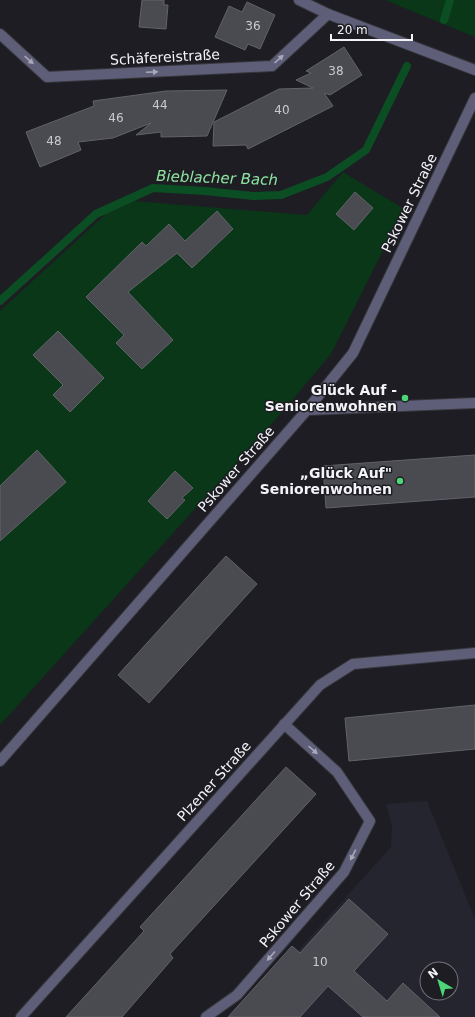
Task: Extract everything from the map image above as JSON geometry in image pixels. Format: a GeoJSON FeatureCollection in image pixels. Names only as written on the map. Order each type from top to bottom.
{"type":"FeatureCollection","features":[{"type":"Feature","properties":{"kind":"street"},"geometry":{"type":"LineString","coordinates":[[299,0],[328,14],[475,70]]}},
{"type":"Feature","properties":{"kind":"street","name":"Schäfereistraße"},"geometry":{"type":"LineString","coordinates":[[0,34],[48,77],[272,66],[328,14]]}},
{"type":"Feature","properties":{"kind":"street","name":"Pskower Straße"},"geometry":{"type":"LineString","coordinates":[[0,761],[307,410],[353,353],[475,98]]}},
{"type":"Feature","properties":{"kind":"street"},"geometry":{"type":"LineString","coordinates":[[307,410],[475,403]]}},
{"type":"Feature","properties":{"kind":"street","name":"Plzener Straße"},"geometry":{"type":"LineString","coordinates":[[21,1017],[320,685],[353,664],[475,653]]}},
{"type":"Feature","properties":{"kind":"street","name":"Pskower Straße"},"geometry":{"type":"LineString","coordinates":[[206,1017],[237,995],[344,872],[370,821],[338,772],[284,724]]}},
{"type":"Feature","properties":{"kind":"shaded area"},"geometry":{"type":"Polygon","coordinates":[[[427,801],[475,919],[475,1017],[238,1017],[391,847],[392,826],[386,804],[427,801]]]}},
{"type":"Feature","properties":{"kind":"green space"},"geometry":{"type":"Polygon","coordinates":[[[385,0],[475,0],[475,37],[385,0]]]}},
{"type":"Feature","properties":{"kind":"green space"},"geometry":{"type":"Polygon","coordinates":[[[343,172],[404,209],[331,354],[276,419],[0,725],[0,311],[121,200],[307,215],[343,172]]]}},
{"type":"Feature","properties":{"kind":"building"},"geometry":{"type":"Polygon","coordinates":[[[142,0],[164,0],[164,5],[168,5],[166,29],[139,27],[142,0]]]}},
{"type":"Feature","properties":{"kind":"building"},"geometry":{"type":"Polygon","coordinates":[[[247,2],[275,15],[260,49],[248,44],[245,50],[215,37],[229,6],[242,12],[247,2]]]}},
{"type":"Feature","properties":{"kind":"building"},"geometry":{"type":"Polygon","coordinates":[[[344,47],[362,75],[330,95],[324,93],[333,106],[248,149],[246,145],[213,146],[214,122],[279,89],[313,88],[296,80],[311,73],[306,71],[344,47]]]}},
{"type":"Feature","properties":{"kind":"building"},"geometry":{"type":"Polygon","coordinates":[[[227,90],[207,136],[161,137],[161,132],[136,135],[151,123],[113,138],[78,142],[81,150],[40,167],[26,132],[94,106],[93,101],[166,91],[227,90]]]}},
{"type":"Feature","properties":{"kind":"building"},"geometry":{"type":"Polygon","coordinates":[[[355,192],[373,208],[354,230],[336,214],[355,192]]]}},
{"type":"Feature","properties":{"kind":"building"},"geometry":{"type":"Polygon","coordinates":[[[217,211],[233,229],[192,268],[177,253],[128,292],[173,340],[142,369],[116,343],[124,335],[86,297],[142,242],[146,246],[169,224],[185,241],[217,211]]]}},
{"type":"Feature","properties":{"kind":"building"},"geometry":{"type":"Polygon","coordinates":[[[58,331],[104,378],[70,412],[53,395],[63,385],[33,355],[58,331]]]}},
{"type":"Feature","properties":{"kind":"building"},"geometry":{"type":"Polygon","coordinates":[[[37,450],[66,482],[0,541],[0,486],[37,450]]]}},
{"type":"Feature","properties":{"kind":"building","name":"„Glück Auf\" Seniorenwohnen"},"geometry":{"type":"Polygon","coordinates":[[[475,455],[475,497],[326,508],[323,466],[475,455]]]}},
{"type":"Feature","properties":{"kind":"building"},"geometry":{"type":"Polygon","coordinates":[[[175,471],[193,488],[182,498],[185,500],[167,519],[148,501],[175,471]]]}},
{"type":"Feature","properties":{"kind":"building"},"geometry":{"type":"Polygon","coordinates":[[[226,556],[257,584],[149,703],[118,675],[226,556]]]}},
{"type":"Feature","properties":{"kind":"building"},"geometry":{"type":"Polygon","coordinates":[[[475,705],[475,749],[349,761],[345,718],[475,705]]]}},
{"type":"Feature","properties":{"kind":"building"},"geometry":{"type":"Polygon","coordinates":[[[286,767],[316,794],[170,954],[173,958],[122,1017],[66,1017],[144,931],[140,927],[286,767]]]}},
{"type":"Feature","properties":{"kind":"building"},"geometry":{"type":"Polygon","coordinates":[[[349,899],[388,934],[354,971],[387,1001],[403,983],[419,998],[419,1001],[423,1001],[440,1017],[363,1017],[328,986],[300,1017],[228,1017],[292,946],[300,953],[349,899]]]}},
{"type":"Feature","properties":{"kind":"waterway","name":"Bieblacher Bach"},"geometry":{"type":"LineString","coordinates":[[444,20],[450,0]]}},
{"type":"Feature","properties":{"kind":"waterway","name":"Bieblacher Bach"},"geometry":{"type":"LineString","coordinates":[[0,301],[96,214],[153,188],[253,196],[281,195],[327,177],[366,150],[407,66]]}},
{"type":"Feature","properties":{"kind":"place","name":"Glück Auf - Seniorenwohnen"},"geometry":{"type":"Point","coordinates":[405,398]}},
{"type":"Feature","properties":{"kind":"place","name":"„Glück Auf\" Seniorenwohnen"},"geometry":{"type":"Point","coordinates":[400,481]}}]}
